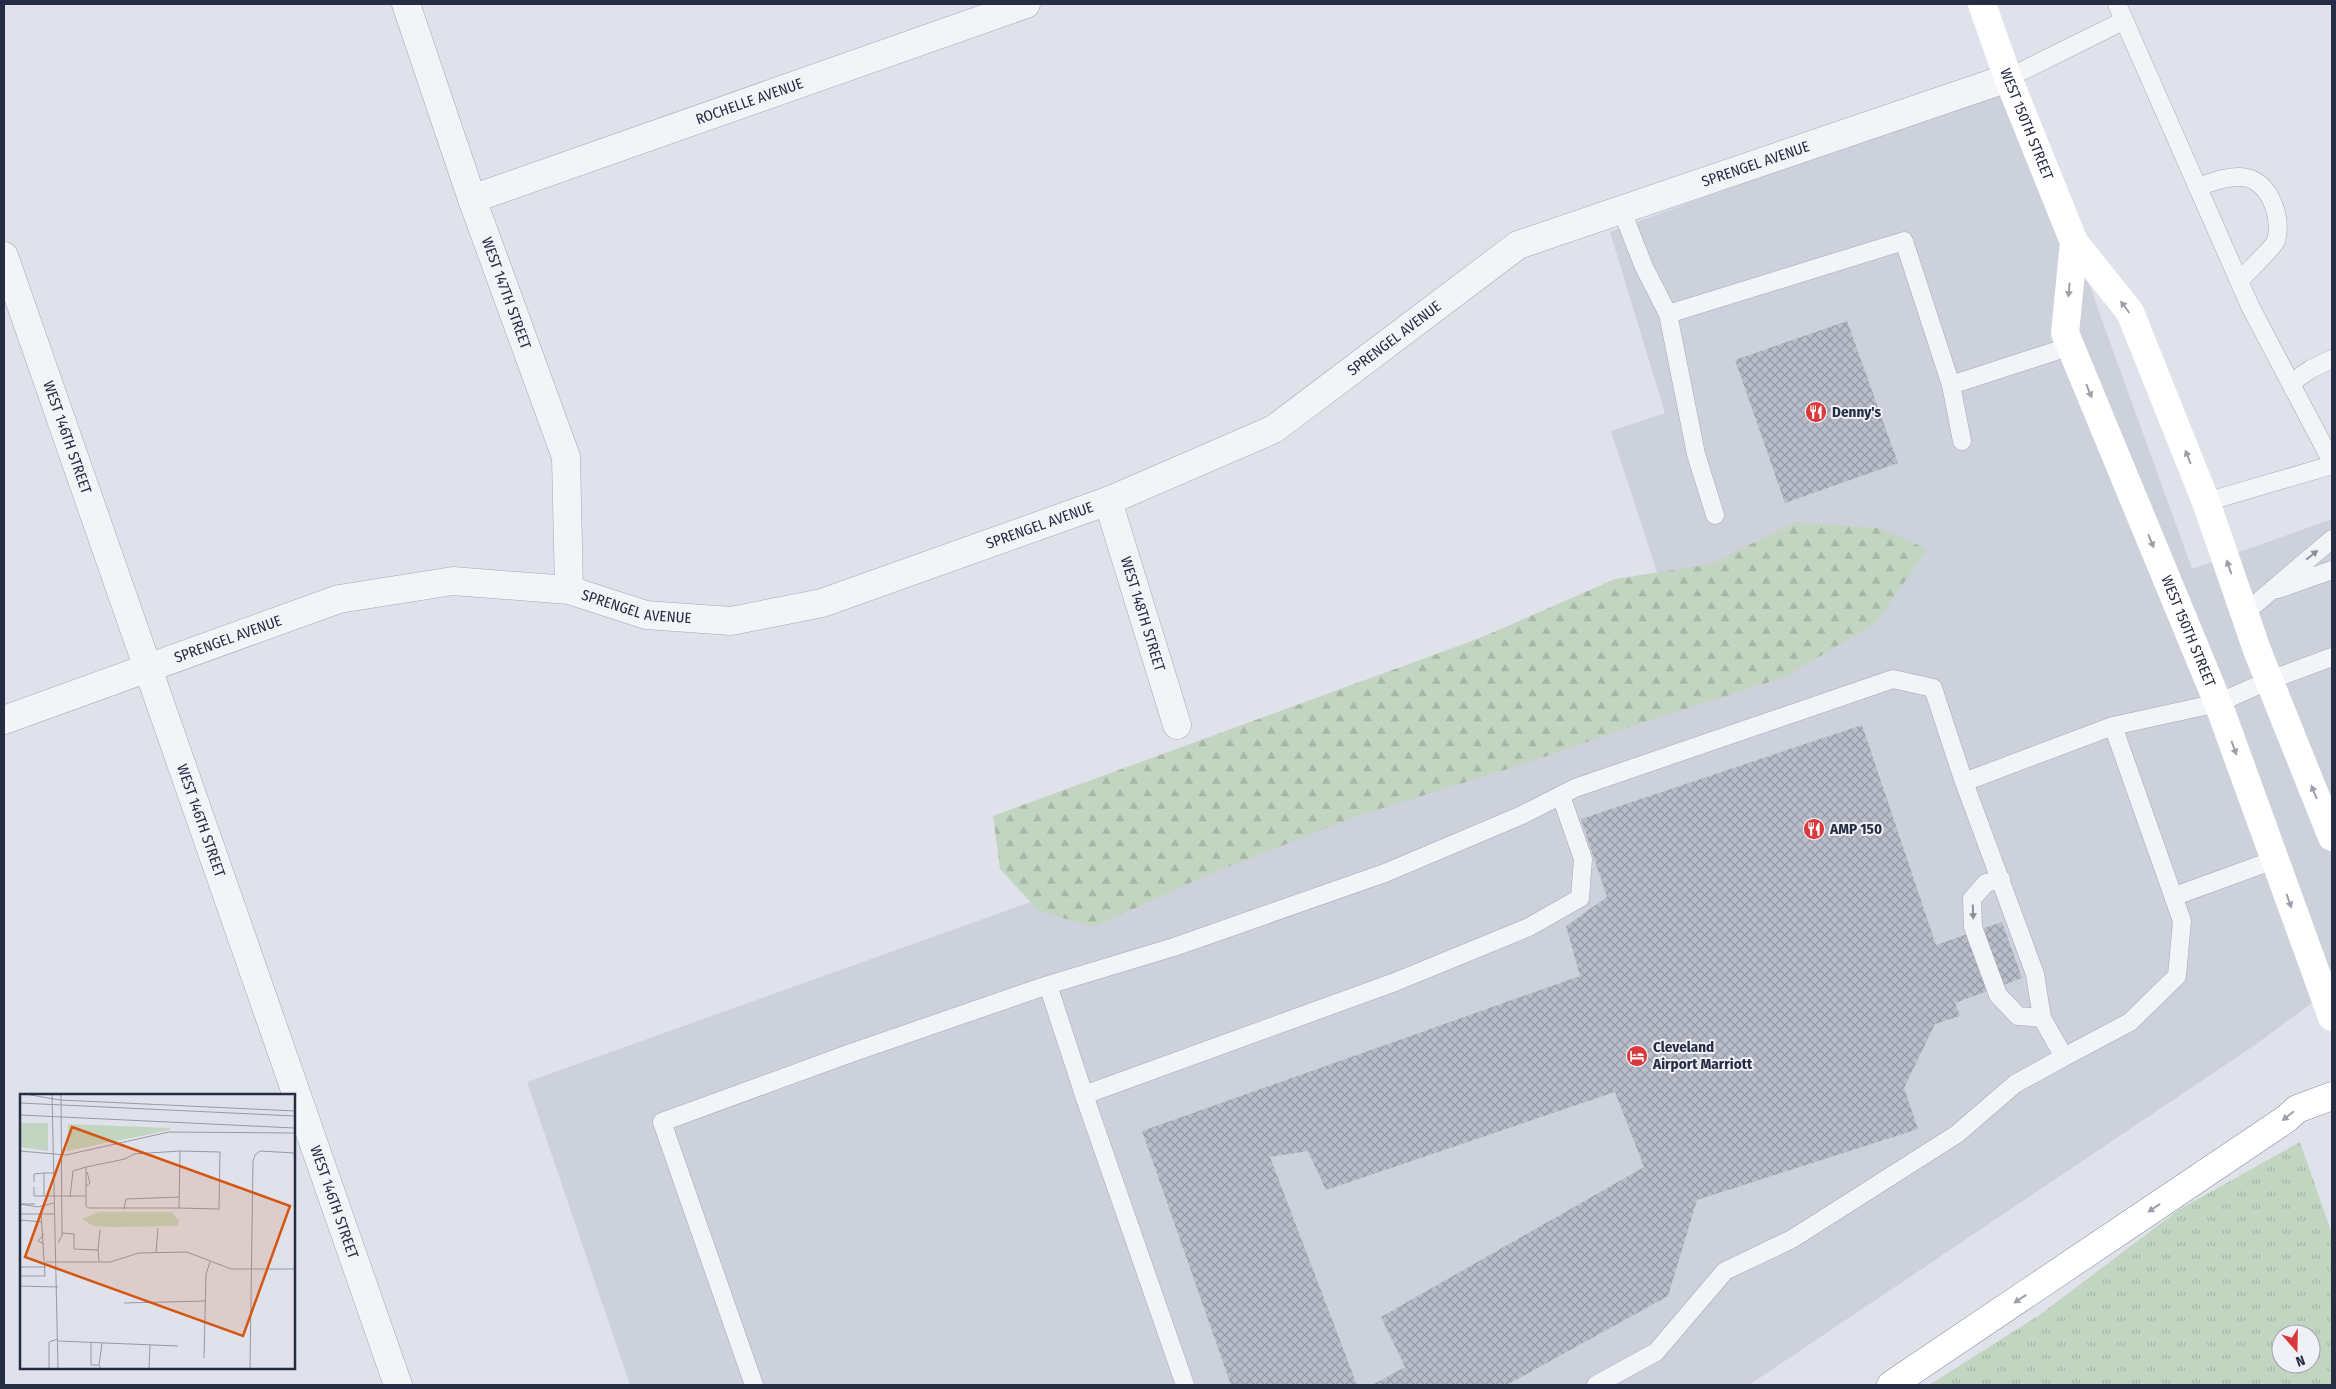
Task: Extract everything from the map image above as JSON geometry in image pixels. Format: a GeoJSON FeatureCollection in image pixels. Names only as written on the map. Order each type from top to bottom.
{"type":"FeatureCollection","features":[{"type":"Feature","properties":{"kind":"main road","name":"WEST 150TH STREET"},"geometry":{"type":"LineString","coordinates":[[1982,4],[2008,78],[2074,242],[2130,312],[2206,502],[2257,650],[2332,837]]}},
{"type":"Feature","properties":{"kind":"main road","name":"WEST 150TH STREET"},"geometry":{"type":"LineString","coordinates":[[2074,242],[2066,333],[2218,702],[2332,1017]]}},
{"type":"Feature","properties":{"kind":"main road"},"geometry":{"type":"LineString","coordinates":[[1891,1385],[2278,1125],[2298,1109],[2332,1096]]}},
{"type":"Feature","properties":{"kind":"street","name":"WEST 147TH STREET"},"geometry":{"type":"LineString","coordinates":[[406,4],[472,199],[566,457],[569,590]]}},
{"type":"Feature","properties":{"kind":"street","name":"ROCHELLE AVENUE"},"geometry":{"type":"LineString","coordinates":[[472,199],[1026,4]]}},
{"type":"Feature","properties":{"kind":"street","name":"SPRENGEL AVENUE"},"geometry":{"type":"LineString","coordinates":[[4,720],[340,599],[453,581],[569,590],[646,615],[731,621],[822,603],[1108,501],[1274,429],[1518,245],[2008,78]]}},
{"type":"Feature","properties":{"kind":"street","name":"WEST 146TH STREET"},"geometry":{"type":"LineString","coordinates":[[4,256],[398,1385]]}},
{"type":"Feature","properties":{"kind":"street","name":"WEST 148TH STREET"},"geometry":{"type":"LineString","coordinates":[[1108,501],[1177,725]]}},
{"type":"Feature","properties":{"kind":"lane"},"geometry":{"type":"LineString","coordinates":[[2117,4],[2239,281],[2332,462]]}},
{"type":"Feature","properties":{"kind":"lane"},"geometry":{"type":"LineString","coordinates":[[2008,78],[2123,21]]}},
{"type":"Feature","properties":{"kind":"lane"},"geometry":{"type":"LineString","coordinates":[[2197,187],[2230,177],[2252,178],[2268,192],[2278,218],[2275,242],[2239,281]]}},
{"type":"Feature","properties":{"kind":"lane"},"geometry":{"type":"LineString","coordinates":[[1622,211],[1644,267],[1668,314],[1696,454],[1715,515]]}},
{"type":"Feature","properties":{"kind":"lane"},"geometry":{"type":"LineString","coordinates":[[1668,314],[1904,241],[1951,385],[1962,441]]}},
{"type":"Feature","properties":{"kind":"lane"},"geometry":{"type":"LineString","coordinates":[[1951,385],[2071,346]]}},
{"type":"Feature","properties":{"kind":"lane"},"geometry":{"type":"LineString","coordinates":[[2291,383],[2311,369],[2332,359]]}},
{"type":"Feature","properties":{"kind":"lane"},"geometry":{"type":"LineString","coordinates":[[2206,502],[2332,466]]}},
{"type":"Feature","properties":{"kind":"lane"},"geometry":{"type":"LineString","coordinates":[[2245,613],[2265,594],[2332,539]]}},
{"type":"Feature","properties":{"kind":"lane"},"geometry":{"type":"LineString","coordinates":[[2265,594],[2332,570]]}},
{"type":"Feature","properties":{"kind":"lane"},"geometry":{"type":"LineString","coordinates":[[1964,782],[2113,726],[2218,702],[2332,657]]}},
{"type":"Feature","properties":{"kind":"lane"},"geometry":{"type":"LineString","coordinates":[[754,1385],[662,1122],[842,1056],[1048,985],[1174,947],[1385,873],[1522,815],[1575,788],[1893,679],[1933,688],[1964,782],[2035,974],[2042,1018],[2064,1058]]}},
{"type":"Feature","properties":{"kind":"lane"},"geometry":{"type":"LineString","coordinates":[[1596,1385],[1656,1352],[1725,1271],[1792,1239],[1957,1134],[2015,1084],[2130,1022],[2177,976],[2182,921],[2175,896],[2113,726]]}},
{"type":"Feature","properties":{"kind":"lane"},"geometry":{"type":"LineString","coordinates":[[1084,1095],[1396,982],[1529,927],[1580,898],[1583,859],[1561,796]]}},
{"type":"Feature","properties":{"kind":"lane"},"geometry":{"type":"LineString","coordinates":[[2175,896],[2274,860]]}},
{"type":"Feature","properties":{"kind":"lane"},"geometry":{"type":"LineString","coordinates":[[2001,879],[1986,883],[1972,899],[1973,927],[1998,995],[2018,1016],[2042,1018]]}},
{"type":"Feature","properties":{"kind":"lane"},"geometry":{"type":"LineString","coordinates":[[1048,985],[1084,1095],[1185,1385]]}},
{"type":"Feature","properties":{"kind":"shaded area"},"geometry":{"type":"Polygon","coordinates":[[[2016,82],[2192,569],[2332,519],[2332,988],[2255,1045],[1749,1385],[630,1385],[527,1082],[1688,667],[1611,431],[1665,413],[1610,232],[2016,82]]]}},
{"type":"Feature","properties":{"kind":"green space"},"geometry":{"type":"Polygon","coordinates":[[[1795,522],[1880,528],[1927,549],[1876,623],[1785,677],[1615,732],[1527,763],[1354,817],[1203,877],[1094,927],[1039,911],[1000,869],[993,816],[1480,638],[1615,579],[1711,564],[1795,522]]]}},
{"type":"Feature","properties":{"kind":"green space"},"geometry":{"type":"Polygon","coordinates":[[[2300,1142],[2332,1234],[2332,1385],[1929,1385],[2038,1316],[2180,1209],[2300,1142]]]}},
{"type":"Feature","properties":{"kind":"building","name":"Denny's"},"geometry":{"type":"Polygon","coordinates":[[[1847,321],[1898,463],[1785,503],[1735,360],[1847,321]]]}},
{"type":"Feature","properties":{"kind":"building","name":"Cleveland Airport Marriott"},"geometry":{"type":"Polygon","coordinates":[[[1862,725],[1936,945],[2002,922],[2022,978],[1955,1003],[1960,1016],[1935,1024],[1904,1088],[1918,1129],[1697,1200],[1668,1296],[1507,1385],[1372,1385],[1405,1367],[1381,1317],[1644,1167],[1615,1092],[1326,1190],[1308,1151],[1270,1157],[1357,1385],[1231,1385],[1142,1131],[1580,976],[1566,926],[1607,897],[1581,819],[1862,725]]]}},
{"type":"Feature","properties":{"kind":"place","name":"Denny's"},"geometry":{"type":"Point","coordinates":[1816,412]}},
{"type":"Feature","properties":{"kind":"place","name":"AMP 150"},"geometry":{"type":"Point","coordinates":[1814,829]}},
{"type":"Feature","properties":{"kind":"place","name":"Cleveland Airport Marriott"},"geometry":{"type":"Point","coordinates":[1637,1056]}}]}
